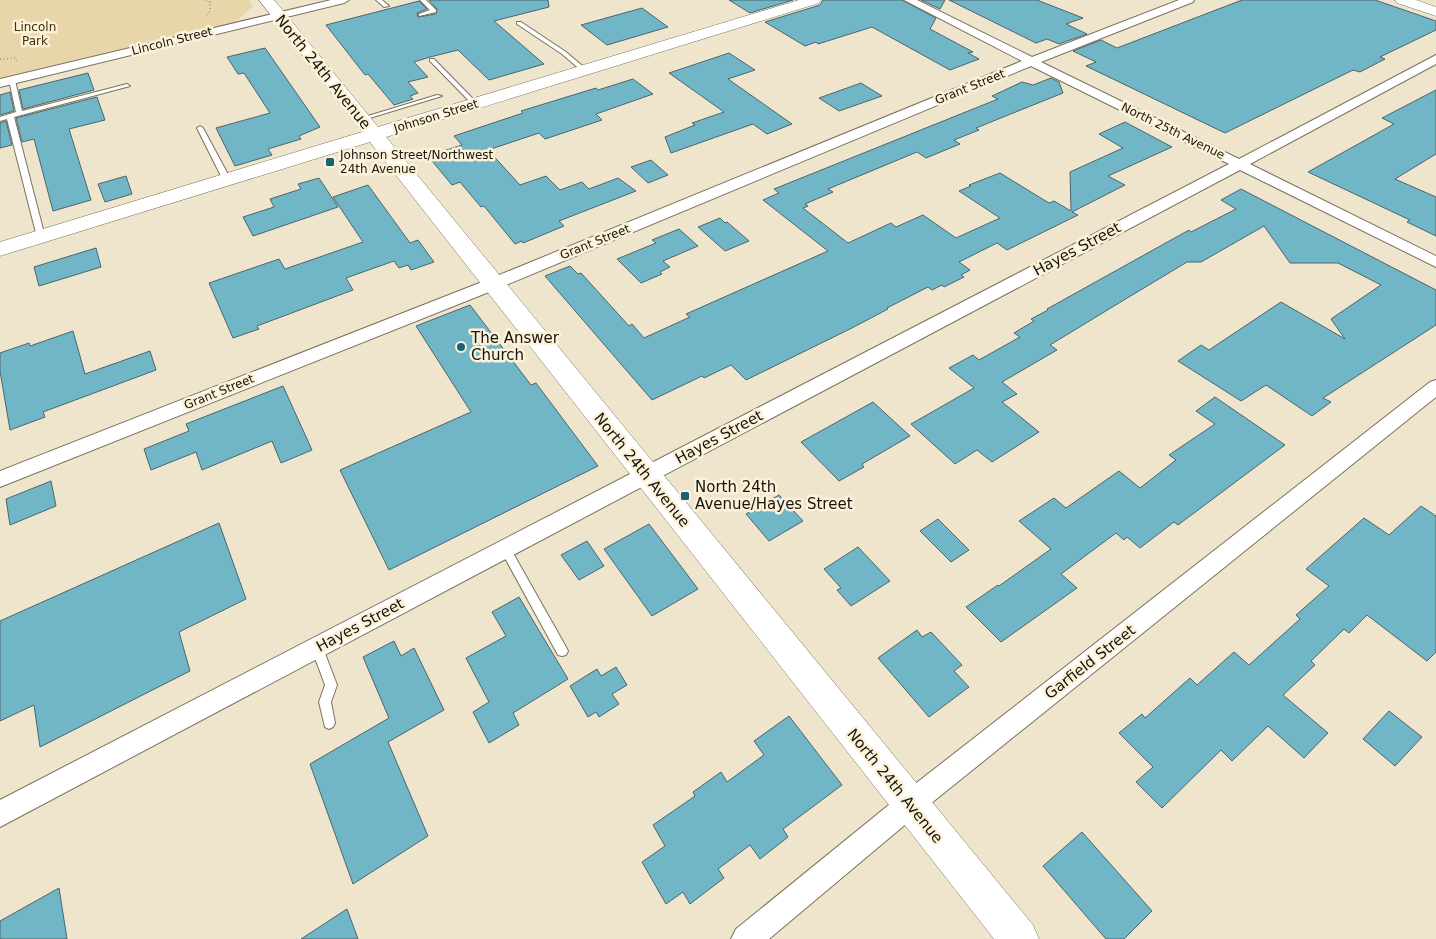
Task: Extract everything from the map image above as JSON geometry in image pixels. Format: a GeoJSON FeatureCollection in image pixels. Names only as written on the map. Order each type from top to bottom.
{"type":"FeatureCollection","features":[{"type":"Feature","properties":{"kind":"street","name":"North 24th Avenue"},"geometry":{"type":"LineString","coordinates":[[266,0],[1019,939]]}},
{"type":"Feature","properties":{"kind":"street","name":"Lincoln Street"},"geometry":{"type":"LineString","coordinates":[[0,83],[344,0]]}},
{"type":"Feature","properties":{"kind":"street","name":"Johnson Street"},"geometry":{"type":"LineString","coordinates":[[0,249],[227,180],[368,127],[475,104],[814,0]]}},
{"type":"Feature","properties":{"kind":"street","name":"North 25th Avenue"},"geometry":{"type":"LineString","coordinates":[[909,0],[1030,62],[1436,262]]}},
{"type":"Feature","properties":{"kind":"street","name":"Grant Street"},"geometry":{"type":"LineString","coordinates":[[0,479],[493,284],[1030,62],[1189,0]]}},
{"type":"Feature","properties":{"kind":"street"},"geometry":{"type":"LineString","coordinates":[[1402,0],[1436,12]]}},
{"type":"Feature","properties":{"kind":"street","name":"Hayes Street"},"geometry":{"type":"LineString","coordinates":[[0,814],[1240,164],[1436,59]]}},
{"type":"Feature","properties":{"kind":"street","name":"Garfield Street"},"geometry":{"type":"LineString","coordinates":[[746,939],[910,804],[1436,387]]}},
{"type":"Feature","properties":{"kind":"lane"},"geometry":{"type":"LineString","coordinates":[[378,0],[386,6]]}},
{"type":"Feature","properties":{"kind":"lane"},"geometry":{"type":"LineString","coordinates":[[421,15],[434,12],[423,0]]}},
{"type":"Feature","properties":{"kind":"lane"},"geometry":{"type":"LineString","coordinates":[[519,23],[564,53],[584,70]]}},
{"type":"Feature","properties":{"kind":"lane"},"geometry":{"type":"LineString","coordinates":[[432,60],[475,104]]}},
{"type":"Feature","properties":{"kind":"lane"},"geometry":{"type":"LineString","coordinates":[[12,80],[20,114]]}},
{"type":"Feature","properties":{"kind":"lane"},"geometry":{"type":"LineString","coordinates":[[0,119],[128,86]]}},
{"type":"Feature","properties":{"kind":"lane"},"geometry":{"type":"LineString","coordinates":[[368,127],[439,96]]}},
{"type":"Feature","properties":{"kind":"lane"},"geometry":{"type":"LineString","coordinates":[[10,116],[41,236]]}},
{"type":"Feature","properties":{"kind":"lane"},"geometry":{"type":"LineString","coordinates":[[200,128],[227,180]]}},
{"type":"Feature","properties":{"kind":"lane"},"geometry":{"type":"LineString","coordinates":[[504,549],[562,652]]}},
{"type":"Feature","properties":{"kind":"lane"},"geometry":{"type":"LineString","coordinates":[[317,648],[331,685],[325,702],[329,723]]}},
{"type":"Feature","properties":{"kind":"path"},"geometry":{"type":"LineString","coordinates":[[0,59],[15,58],[17,61]]}},
{"type":"Feature","properties":{"kind":"green space","name":"Lincoln Park"},"geometry":{"type":"Polygon","coordinates":[[[0,0],[249,0],[253,6],[236,21],[0,78],[0,0]]]}},
{"type":"Feature","properties":{"kind":"building"},"geometry":{"type":"Polygon","coordinates":[[[429,0],[548,0],[549,7],[494,21],[544,64],[489,80],[458,50],[430,57],[414,62],[428,77],[408,82],[418,93],[410,96],[413,99],[394,105],[368,74],[365,75],[326,25],[419,1],[427,9],[417,13],[418,17],[436,14],[437,9],[429,0]]]}},
{"type":"Feature","properties":{"kind":"building"},"geometry":{"type":"Polygon","coordinates":[[[729,0],[793,0],[750,13],[729,0]]]}},
{"type":"Feature","properties":{"kind":"building"},"geometry":{"type":"Polygon","coordinates":[[[823,0],[902,0],[936,18],[930,29],[973,52],[968,53],[979,59],[950,70],[872,27],[818,44],[816,42],[805,46],[765,22],[820,5],[823,0]]]}},
{"type":"Feature","properties":{"kind":"building"},"geometry":{"type":"Polygon","coordinates":[[[921,0],[945,0],[940,9],[921,0]]]}},
{"type":"Feature","properties":{"kind":"building"},"geometry":{"type":"Polygon","coordinates":[[[949,0],[1037,0],[1083,18],[1066,24],[1087,34],[1059,44],[1047,39],[1036,43],[949,0]]]}},
{"type":"Feature","properties":{"kind":"building"},"geometry":{"type":"Polygon","coordinates":[[[1242,0],[1375,0],[1436,21],[1436,30],[1380,57],[1385,59],[1360,72],[1353,70],[1225,133],[1086,66],[1096,62],[1073,51],[1101,40],[1117,48],[1242,0]]]}},
{"type":"Feature","properties":{"kind":"building"},"geometry":{"type":"Polygon","coordinates":[[[642,8],[668,27],[607,45],[581,25],[642,8]]]}},
{"type":"Feature","properties":{"kind":"building"},"geometry":{"type":"Polygon","coordinates":[[[265,48],[320,127],[299,136],[301,139],[268,149],[272,155],[235,166],[216,128],[270,113],[244,73],[238,74],[227,57],[265,48]]]}},
{"type":"Feature","properties":{"kind":"building"},"geometry":{"type":"Polygon","coordinates":[[[729,53],[755,70],[728,79],[792,124],[767,134],[753,124],[671,153],[665,137],[695,125],[692,123],[724,112],[669,73],[729,53]]]}},
{"type":"Feature","properties":{"kind":"building"},"geometry":{"type":"Polygon","coordinates":[[[88,73],[94,90],[23,109],[19,90],[88,73]]]}},
{"type":"Feature","properties":{"kind":"building"},"geometry":{"type":"Polygon","coordinates":[[[1051,78],[1059,82],[1063,93],[976,128],[979,130],[954,140],[960,144],[926,158],[917,152],[828,189],[833,192],[805,204],[808,206],[803,208],[848,243],[891,223],[896,227],[923,215],[956,238],[1000,218],[959,191],[971,186],[969,185],[1000,173],[1049,203],[1054,201],[1071,211],[1070,172],[1123,148],[1099,134],[1125,122],[1172,147],[1108,176],[1125,185],[1072,212],[1078,215],[1007,250],[997,243],[959,262],[970,270],[961,275],[964,277],[944,287],[942,285],[932,290],[928,287],[852,328],[746,380],[731,365],[704,378],[702,376],[652,400],[545,276],[570,266],[578,274],[581,273],[629,326],[632,324],[644,338],[690,317],[686,314],[828,251],[763,200],[779,193],[774,189],[998,99],[992,96],[1022,82],[1033,85],[1051,78]]]}},
{"type":"Feature","properties":{"kind":"building"},"geometry":{"type":"Polygon","coordinates":[[[633,79],[653,94],[596,114],[602,120],[545,139],[539,133],[488,150],[520,185],[546,176],[560,190],[582,182],[589,189],[618,178],[636,191],[559,221],[564,226],[523,243],[522,241],[515,244],[484,206],[481,207],[460,182],[452,185],[428,156],[462,145],[454,136],[523,113],[521,111],[596,88],[598,90],[633,79]]]}},
{"type":"Feature","properties":{"kind":"building"},"geometry":{"type":"Polygon","coordinates":[[[861,83],[882,96],[839,111],[819,98],[861,83]]]}},
{"type":"Feature","properties":{"kind":"building"},"geometry":{"type":"Polygon","coordinates":[[[1436,90],[1436,154],[1395,179],[1436,197],[1436,236],[1407,222],[1410,220],[1308,172],[1394,124],[1382,118],[1436,90]]]}},
{"type":"Feature","properties":{"kind":"building"},"geometry":{"type":"Polygon","coordinates":[[[10,92],[14,111],[0,115],[0,95],[10,92]]]}},
{"type":"Feature","properties":{"kind":"building"},"geometry":{"type":"Polygon","coordinates":[[[97,97],[105,120],[69,129],[91,200],[53,211],[34,139],[22,142],[16,118],[97,97]]]}},
{"type":"Feature","properties":{"kind":"building"},"geometry":{"type":"Polygon","coordinates":[[[6,121],[12,145],[0,148],[0,123],[6,121]]]}},
{"type":"Feature","properties":{"kind":"building"},"geometry":{"type":"Polygon","coordinates":[[[651,160],[668,175],[648,183],[631,167],[651,160]]]}},
{"type":"Feature","properties":{"kind":"building"},"geometry":{"type":"Polygon","coordinates":[[[126,176],[132,194],[105,202],[98,184],[126,176]]]}},
{"type":"Feature","properties":{"kind":"building"},"geometry":{"type":"Polygon","coordinates":[[[319,178],[338,207],[253,236],[243,217],[274,207],[270,199],[301,189],[298,184],[319,178]]]}},
{"type":"Feature","properties":{"kind":"building"},"geometry":{"type":"Polygon","coordinates":[[[368,185],[410,243],[418,240],[434,262],[411,270],[408,265],[399,268],[394,261],[346,278],[353,290],[257,326],[259,329],[233,338],[209,283],[279,259],[285,269],[363,242],[333,197],[368,185]]]}},
{"type":"Feature","properties":{"kind":"building"},"geometry":{"type":"Polygon","coordinates":[[[1241,189],[1436,290],[1436,325],[1323,398],[1331,402],[1312,416],[1266,385],[1241,401],[1178,361],[1201,345],[1209,350],[1281,302],[1345,339],[1331,319],[1381,285],[1338,263],[1290,263],[1264,226],[1201,262],[1187,262],[1050,345],[1057,350],[1002,382],[1017,394],[1002,402],[1039,432],[992,462],[977,450],[955,464],[911,424],[974,388],[949,368],[973,355],[979,360],[1020,337],[1014,333],[1034,321],[1031,319],[1047,309],[1189,230],[1191,232],[1236,209],[1221,200],[1241,189]]]}},
{"type":"Feature","properties":{"kind":"building"},"geometry":{"type":"Polygon","coordinates":[[[720,218],[749,241],[725,251],[698,227],[720,218]]]}},
{"type":"Feature","properties":{"kind":"building"},"geometry":{"type":"Polygon","coordinates":[[[679,229],[698,246],[663,261],[670,267],[660,272],[662,274],[641,283],[617,259],[656,243],[652,240],[679,229]]]}},
{"type":"Feature","properties":{"kind":"building"},"geometry":{"type":"Polygon","coordinates":[[[96,248],[101,267],[39,286],[34,267],[96,248]]]}},
{"type":"Feature","properties":{"kind":"building"},"geometry":{"type":"Polygon","coordinates":[[[470,305],[531,385],[536,383],[598,466],[389,570],[340,470],[471,412],[416,326],[470,305]]]}},
{"type":"Feature","properties":{"kind":"building"},"geometry":{"type":"Polygon","coordinates":[[[73,331],[85,374],[150,351],[156,370],[43,412],[45,417],[10,430],[0,371],[0,353],[29,343],[30,346],[73,331]]]}},
{"type":"Feature","properties":{"kind":"building"},"geometry":{"type":"Polygon","coordinates":[[[283,386],[312,450],[281,463],[272,441],[202,470],[196,452],[151,470],[144,449],[189,431],[186,424],[283,386]]]}},
{"type":"Feature","properties":{"kind":"building"},"geometry":{"type":"Polygon","coordinates":[[[1215,397],[1285,445],[1178,525],[1174,522],[1140,548],[1127,537],[1124,540],[1116,533],[1061,574],[1077,588],[1001,642],[966,607],[1051,549],[1019,521],[1054,498],[1066,508],[1119,471],[1140,488],[1176,460],[1169,455],[1215,424],[1196,411],[1215,397]]]}},
{"type":"Feature","properties":{"kind":"building"},"geometry":{"type":"Polygon","coordinates":[[[873,402],[910,436],[862,464],[864,467],[839,481],[801,442],[873,402]]]}},
{"type":"Feature","properties":{"kind":"building"},"geometry":{"type":"Polygon","coordinates":[[[51,481],[56,506],[10,525],[6,499],[51,481]]]}},
{"type":"Feature","properties":{"kind":"building"},"geometry":{"type":"Polygon","coordinates":[[[779,495],[803,521],[769,541],[746,514],[779,495]]]}},
{"type":"Feature","properties":{"kind":"building"},"geometry":{"type":"Polygon","coordinates":[[[1421,506],[1436,516],[1436,652],[1427,661],[1367,615],[1349,633],[1344,629],[1311,661],[1315,665],[1283,695],[1328,733],[1304,758],[1268,726],[1232,761],[1221,750],[1162,808],[1136,782],[1153,767],[1119,733],[1142,714],[1145,718],[1190,678],[1197,685],[1234,652],[1249,665],[1300,619],[1296,615],[1329,586],[1306,569],[1364,518],[1389,535],[1421,506]]]}},
{"type":"Feature","properties":{"kind":"building"},"geometry":{"type":"Polygon","coordinates":[[[938,519],[969,550],[951,562],[920,531],[938,519]]]}},
{"type":"Feature","properties":{"kind":"building"},"geometry":{"type":"Polygon","coordinates":[[[219,523],[246,599],[179,632],[190,671],[40,747],[34,705],[0,721],[0,621],[219,523]]]}},
{"type":"Feature","properties":{"kind":"building"},"geometry":{"type":"Polygon","coordinates":[[[649,524],[698,589],[652,616],[604,549],[649,524]]]}},
{"type":"Feature","properties":{"kind":"building"},"geometry":{"type":"Polygon","coordinates":[[[587,541],[604,566],[579,580],[561,555],[587,541]]]}},
{"type":"Feature","properties":{"kind":"building"},"geometry":{"type":"Polygon","coordinates":[[[858,547],[890,581],[851,606],[837,590],[841,588],[824,569],[858,547]]]}},
{"type":"Feature","properties":{"kind":"building"},"geometry":{"type":"Polygon","coordinates":[[[519,597],[568,679],[513,713],[519,725],[489,743],[473,712],[489,702],[466,658],[506,636],[492,612],[519,597]]]}},
{"type":"Feature","properties":{"kind":"building"},"geometry":{"type":"Polygon","coordinates":[[[917,630],[922,637],[931,632],[962,665],[954,671],[969,687],[929,717],[878,658],[917,630]]]}},
{"type":"Feature","properties":{"kind":"building"},"geometry":{"type":"Polygon","coordinates":[[[394,641],[401,656],[414,648],[444,710],[388,742],[428,836],[353,884],[310,764],[389,718],[363,657],[394,641]]]}},
{"type":"Feature","properties":{"kind":"building"},"geometry":{"type":"Polygon","coordinates":[[[616,667],[627,685],[612,694],[619,704],[599,717],[596,712],[588,717],[570,686],[597,669],[601,676],[616,667]]]}},
{"type":"Feature","properties":{"kind":"building"},"geometry":{"type":"Polygon","coordinates":[[[1389,711],[1422,737],[1395,766],[1363,739],[1389,711]]]}},
{"type":"Feature","properties":{"kind":"building"},"geometry":{"type":"Polygon","coordinates":[[[789,716],[842,785],[783,829],[788,837],[760,859],[750,845],[718,869],[724,878],[690,904],[683,892],[666,904],[642,862],[665,846],[653,825],[695,796],[693,792],[721,772],[727,782],[764,755],[754,741],[789,716]]]}},
{"type":"Feature","properties":{"kind":"building"},"geometry":{"type":"Polygon","coordinates":[[[1082,832],[1152,911],[1124,939],[1106,939],[1043,866],[1082,832]]]}},
{"type":"Feature","properties":{"kind":"building"},"geometry":{"type":"Polygon","coordinates":[[[59,888],[67,939],[0,939],[0,921],[59,888]]]}},
{"type":"Feature","properties":{"kind":"building"},"geometry":{"type":"Polygon","coordinates":[[[347,909],[358,939],[301,939],[347,909]]]}},
{"type":"Feature","properties":{"kind":"place","name":"Johnson Street/Northwest 24th Avenue"},"geometry":{"type":"Point","coordinates":[330,162]}},
{"type":"Feature","properties":{"kind":"place","name":"The Answer Church"},"geometry":{"type":"Point","coordinates":[461,347]}},
{"type":"Feature","properties":{"kind":"place","name":"North 24th Avenue/Hayes Street"},"geometry":{"type":"Point","coordinates":[685,496]}}]}
